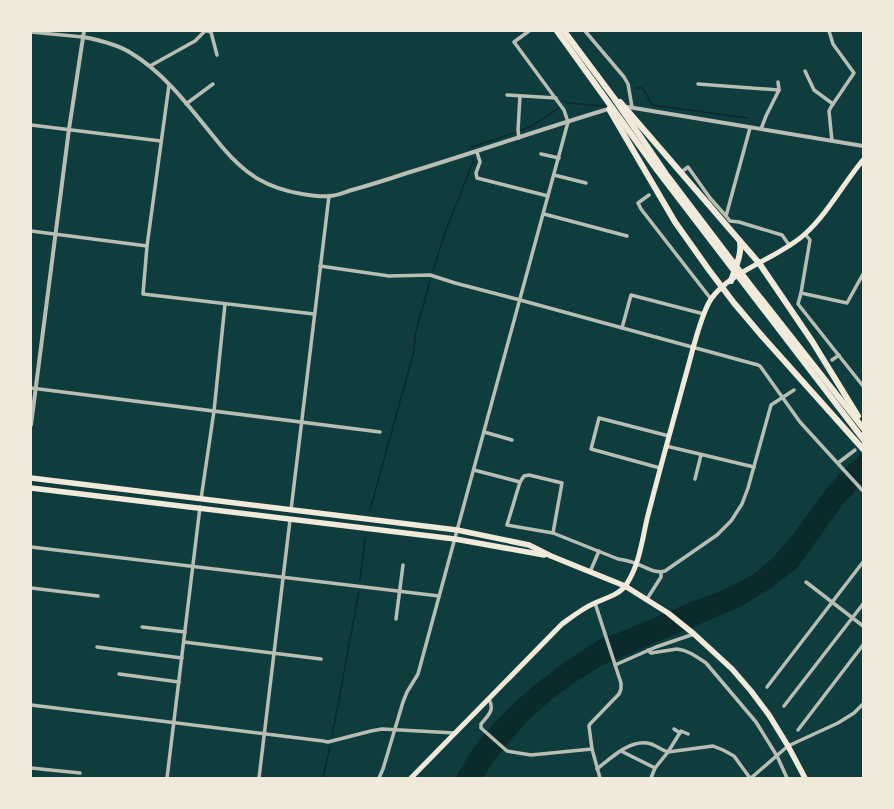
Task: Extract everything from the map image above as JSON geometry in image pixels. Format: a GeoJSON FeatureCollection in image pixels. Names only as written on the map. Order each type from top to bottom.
{"type":"FeatureCollection","features":[{"type":"Feature","properties":{"kind":"highway"},"geometry":{"type":"LineString","coordinates":[[557,31],[657,170],[728,259]]}},
{"type":"Feature","properties":{"kind":"highway"},"geometry":{"type":"LineString","coordinates":[[564,31],[596,73],[666,174],[728,259],[863,439]]}},
{"type":"Feature","properties":{"kind":"highway"},"geometry":{"type":"LineString","coordinates":[[596,73],[759,263],[812,341],[863,425]]}},
{"type":"Feature","properties":{"kind":"highway"},"geometry":{"type":"LineString","coordinates":[[589,75],[675,222],[734,303],[862,448]]}},
{"type":"Feature","properties":{"kind":"highway"},"geometry":{"type":"LineString","coordinates":[[730,281],[740,254],[740,242]]}},
{"type":"Feature","properties":{"kind":"highway"},"geometry":{"type":"LineString","coordinates":[[749,287],[863,428]]}},
{"type":"Feature","properties":{"kind":"highway"},"geometry":{"type":"LineString","coordinates":[[31,478],[201,500],[457,530],[529,545],[551,556],[625,586],[648,599],[694,634],[732,669],[751,691],[769,715],[805,778]]}},
{"type":"Feature","properties":{"kind":"highway"},"geometry":{"type":"LineString","coordinates":[[31,488],[455,539],[526,553],[551,556]]}},
{"type":"Feature","properties":{"kind":"main road"},"geometry":{"type":"LineString","coordinates":[[411,778],[562,624],[595,603],[610,597],[625,586],[636,563],[660,468],[694,347],[704,314],[711,299],[722,286],[790,246],[805,234],[817,222],[863,160]]}},
{"type":"Feature","properties":{"kind":"street"},"geometry":{"type":"LineString","coordinates":[[31,425],[33,388],[84,31]]}},
{"type":"Feature","properties":{"kind":"street"},"geometry":{"type":"LineString","coordinates":[[150,66],[195,41],[206,31],[211,32],[217,55]]}},
{"type":"Feature","properties":{"kind":"street"},"geometry":{"type":"LineString","coordinates":[[379,778],[384,769],[394,730],[407,692],[418,674],[568,122],[564,110],[556,98],[514,42],[529,31]]}},
{"type":"Feature","properties":{"kind":"street"},"geometry":{"type":"LineString","coordinates":[[586,31],[624,77],[628,84],[630,107],[863,146]]}},
{"type":"Feature","properties":{"kind":"street"},"geometry":{"type":"LineString","coordinates":[[829,31],[833,44],[854,73],[829,111],[832,141]]}},
{"type":"Feature","properties":{"kind":"street"},"geometry":{"type":"LineString","coordinates":[[31,32],[69,33],[105,42],[131,52],[150,66],[169,85],[243,169],[264,183],[290,192],[313,196],[329,196],[477,152],[606,110]]}},
{"type":"Feature","properties":{"kind":"street"},"geometry":{"type":"LineString","coordinates":[[805,71],[814,90],[833,104]]}},
{"type":"Feature","properties":{"kind":"street"},"geometry":{"type":"LineString","coordinates":[[761,130],[779,90],[778,82]]}},
{"type":"Feature","properties":{"kind":"street"},"geometry":{"type":"LineString","coordinates":[[186,104],[213,84]]}},
{"type":"Feature","properties":{"kind":"street"},"geometry":{"type":"LineString","coordinates":[[698,84],[779,90]]}},
{"type":"Feature","properties":{"kind":"street"},"geometry":{"type":"LineString","coordinates":[[169,85],[147,246],[143,294],[314,314]]}},
{"type":"Feature","properties":{"kind":"street"},"geometry":{"type":"LineString","coordinates":[[507,95],[556,98]]}},
{"type":"Feature","properties":{"kind":"street"},"geometry":{"type":"LineString","coordinates":[[519,138],[520,96]]}},
{"type":"Feature","properties":{"kind":"street"},"geometry":{"type":"LineString","coordinates":[[31,125],[161,141]]}},
{"type":"Feature","properties":{"kind":"street"},"geometry":{"type":"LineString","coordinates":[[726,216],[750,128]]}},
{"type":"Feature","properties":{"kind":"street"},"geometry":{"type":"LineString","coordinates":[[477,152],[480,162],[476,173],[477,178],[548,196]]}},
{"type":"Feature","properties":{"kind":"street"},"geometry":{"type":"LineString","coordinates":[[541,154],[559,158]]}},
{"type":"Feature","properties":{"kind":"street"},"geometry":{"type":"LineString","coordinates":[[684,170],[688,167],[710,198],[730,221],[782,235],[790,246]]}},
{"type":"Feature","properties":{"kind":"street"},"geometry":{"type":"LineString","coordinates":[[554,175],[586,183]]}},
{"type":"Feature","properties":{"kind":"street"},"geometry":{"type":"LineString","coordinates":[[649,195],[638,203],[641,209],[711,299]]}},
{"type":"Feature","properties":{"kind":"street"},"geometry":{"type":"LineString","coordinates":[[291,510],[329,196]]}},
{"type":"Feature","properties":{"kind":"street"},"geometry":{"type":"LineString","coordinates":[[544,214],[627,236]]}},
{"type":"Feature","properties":{"kind":"street"},"geometry":{"type":"LineString","coordinates":[[31,231],[147,246]]}},
{"type":"Feature","properties":{"kind":"street"},"geometry":{"type":"LineString","coordinates":[[805,234],[810,240],[798,304],[863,386]]}},
{"type":"Feature","properties":{"kind":"street"},"geometry":{"type":"LineString","coordinates":[[320,266],[389,276],[430,275],[758,365],[800,422],[862,490]]}},
{"type":"Feature","properties":{"kind":"street"},"geometry":{"type":"LineString","coordinates":[[801,293],[847,303],[863,274]]}},
{"type":"Feature","properties":{"kind":"street"},"geometry":{"type":"LineString","coordinates":[[622,328],[631,295],[704,314]]}},
{"type":"Feature","properties":{"kind":"street"},"geometry":{"type":"LineString","coordinates":[[201,500],[214,411],[225,304]]}},
{"type":"Feature","properties":{"kind":"street"},"geometry":{"type":"LineString","coordinates":[[832,360],[839,355]]}},
{"type":"Feature","properties":{"kind":"street"},"geometry":{"type":"LineString","coordinates":[[33,388],[380,432]]}},
{"type":"Feature","properties":{"kind":"street"},"geometry":{"type":"LineString","coordinates":[[553,534],[562,483],[529,474],[524,476],[520,482],[507,525],[553,534],[618,559],[636,563],[661,572],[717,535],[731,521],[742,504],[748,488],[771,406],[794,390]]}},
{"type":"Feature","properties":{"kind":"street"},"geometry":{"type":"LineString","coordinates":[[660,468],[591,449],[599,418],[669,436]]}},
{"type":"Feature","properties":{"kind":"street"},"geometry":{"type":"LineString","coordinates":[[484,432],[512,440]]}},
{"type":"Feature","properties":{"kind":"street"},"geometry":{"type":"LineString","coordinates":[[666,446],[754,467]]}},
{"type":"Feature","properties":{"kind":"street"},"geometry":{"type":"LineString","coordinates":[[839,464],[854,450]]}},
{"type":"Feature","properties":{"kind":"street"},"geometry":{"type":"LineString","coordinates":[[695,479],[701,455]]}},
{"type":"Feature","properties":{"kind":"street"},"geometry":{"type":"LineString","coordinates":[[474,470],[520,482]]}},
{"type":"Feature","properties":{"kind":"street"},"geometry":{"type":"LineString","coordinates":[[168,778],[200,508]]}},
{"type":"Feature","properties":{"kind":"street"},"geometry":{"type":"LineString","coordinates":[[259,778],[290,520]]}},
{"type":"Feature","properties":{"kind":"street"},"geometry":{"type":"LineString","coordinates":[[31,547],[439,596]]}},
{"type":"Feature","properties":{"kind":"street"},"geometry":{"type":"LineString","coordinates":[[590,572],[599,552]]}},
{"type":"Feature","properties":{"kind":"street"},"geometry":{"type":"LineString","coordinates":[[767,686],[863,562]]}},
{"type":"Feature","properties":{"kind":"street"},"geometry":{"type":"LineString","coordinates":[[396,619],[403,565]]}},
{"type":"Feature","properties":{"kind":"street"},"geometry":{"type":"LineString","coordinates":[[648,599],[661,578],[661,572]]}},
{"type":"Feature","properties":{"kind":"street"},"geometry":{"type":"LineString","coordinates":[[806,582],[863,626]]}},
{"type":"Feature","properties":{"kind":"street"},"geometry":{"type":"LineString","coordinates":[[31,588],[98,596]]}},
{"type":"Feature","properties":{"kind":"street"},"geometry":{"type":"LineString","coordinates":[[595,603],[622,688],[619,694],[590,724],[592,748],[600,778]]}},
{"type":"Feature","properties":{"kind":"street"},"geometry":{"type":"LineString","coordinates":[[784,706],[863,604]]}},
{"type":"Feature","properties":{"kind":"street"},"geometry":{"type":"LineString","coordinates":[[142,627],[185,632]]}},
{"type":"Feature","properties":{"kind":"street"},"geometry":{"type":"LineString","coordinates":[[615,665],[648,650],[694,634]]}},
{"type":"Feature","properties":{"kind":"street"},"geometry":{"type":"LineString","coordinates":[[184,642],[322,659]]}},
{"type":"Feature","properties":{"kind":"street"},"geometry":{"type":"LineString","coordinates":[[798,730],[863,645]]}},
{"type":"Feature","properties":{"kind":"street"},"geometry":{"type":"LineString","coordinates":[[97,647],[182,658]]}},
{"type":"Feature","properties":{"kind":"street"},"geometry":{"type":"LineString","coordinates":[[648,650],[651,653],[678,648],[706,663],[756,722],[777,756],[787,778]]}},
{"type":"Feature","properties":{"kind":"street"},"geometry":{"type":"LineString","coordinates":[[119,674],[179,682]]}},
{"type":"Feature","properties":{"kind":"street"},"geometry":{"type":"LineString","coordinates":[[489,699],[492,705],[492,710],[481,724],[481,728],[507,751],[531,755],[592,748]]}},
{"type":"Feature","properties":{"kind":"street"},"geometry":{"type":"LineString","coordinates":[[597,769],[621,751],[635,745],[647,743],[662,751],[668,752],[713,746],[734,756],[750,778],[788,746],[838,722],[854,713],[863,704]]}},
{"type":"Feature","properties":{"kind":"street"},"geometry":{"type":"LineString","coordinates":[[31,706],[328,742],[382,729],[455,733]]}},
{"type":"Feature","properties":{"kind":"street"},"geometry":{"type":"LineString","coordinates":[[674,729],[680,733],[682,731],[688,734]]}},
{"type":"Feature","properties":{"kind":"street"},"geometry":{"type":"LineString","coordinates":[[651,778],[655,768],[668,752],[680,733]]}},
{"type":"Feature","properties":{"kind":"street"},"geometry":{"type":"LineString","coordinates":[[621,751],[655,768]]}},
{"type":"Feature","properties":{"kind":"street"},"geometry":{"type":"LineString","coordinates":[[31,768],[80,772]]}},
{"type":"Feature","properties":{"kind":"water"},"geometry":{"type":"Polygon","coordinates":[[[863,453],[863,482],[843,504],[797,568],[770,589],[740,607],[601,666],[553,698],[533,716],[514,736],[493,762],[483,778],[455,778],[475,746],[491,726],[520,697],[568,660],[602,638],[729,587],[749,577],[767,563],[792,536],[836,478],[863,453]]]}},
{"type":"Feature","properties":{"kind":"waterway"},"geometry":{"type":"LineString","coordinates":[[636,88],[643,88],[652,105],[748,118]]}},
{"type":"Feature","properties":{"kind":"waterway"},"geometry":{"type":"LineString","coordinates":[[567,103],[604,106]]}},
{"type":"Feature","properties":{"kind":"waterway"},"geometry":{"type":"LineString","coordinates":[[521,130],[530,127],[559,108]]}},
{"type":"Feature","properties":{"kind":"waterway"},"geometry":{"type":"LineString","coordinates":[[472,148],[514,133]]}},
{"type":"Feature","properties":{"kind":"waterway"},"geometry":{"type":"LineString","coordinates":[[433,271],[445,233],[473,162],[473,158]]}},
{"type":"Feature","properties":{"kind":"waterway"},"geometry":{"type":"LineString","coordinates":[[370,510],[414,351],[415,335],[430,281]]}},
{"type":"Feature","properties":{"kind":"waterway"},"geometry":{"type":"LineString","coordinates":[[360,581],[365,538]]}},
{"type":"Feature","properties":{"kind":"waterway"},"geometry":{"type":"LineString","coordinates":[[332,737],[359,591]]}},
{"type":"Feature","properties":{"kind":"waterway"},"geometry":{"type":"LineString","coordinates":[[323,778],[330,747]]}}]}
